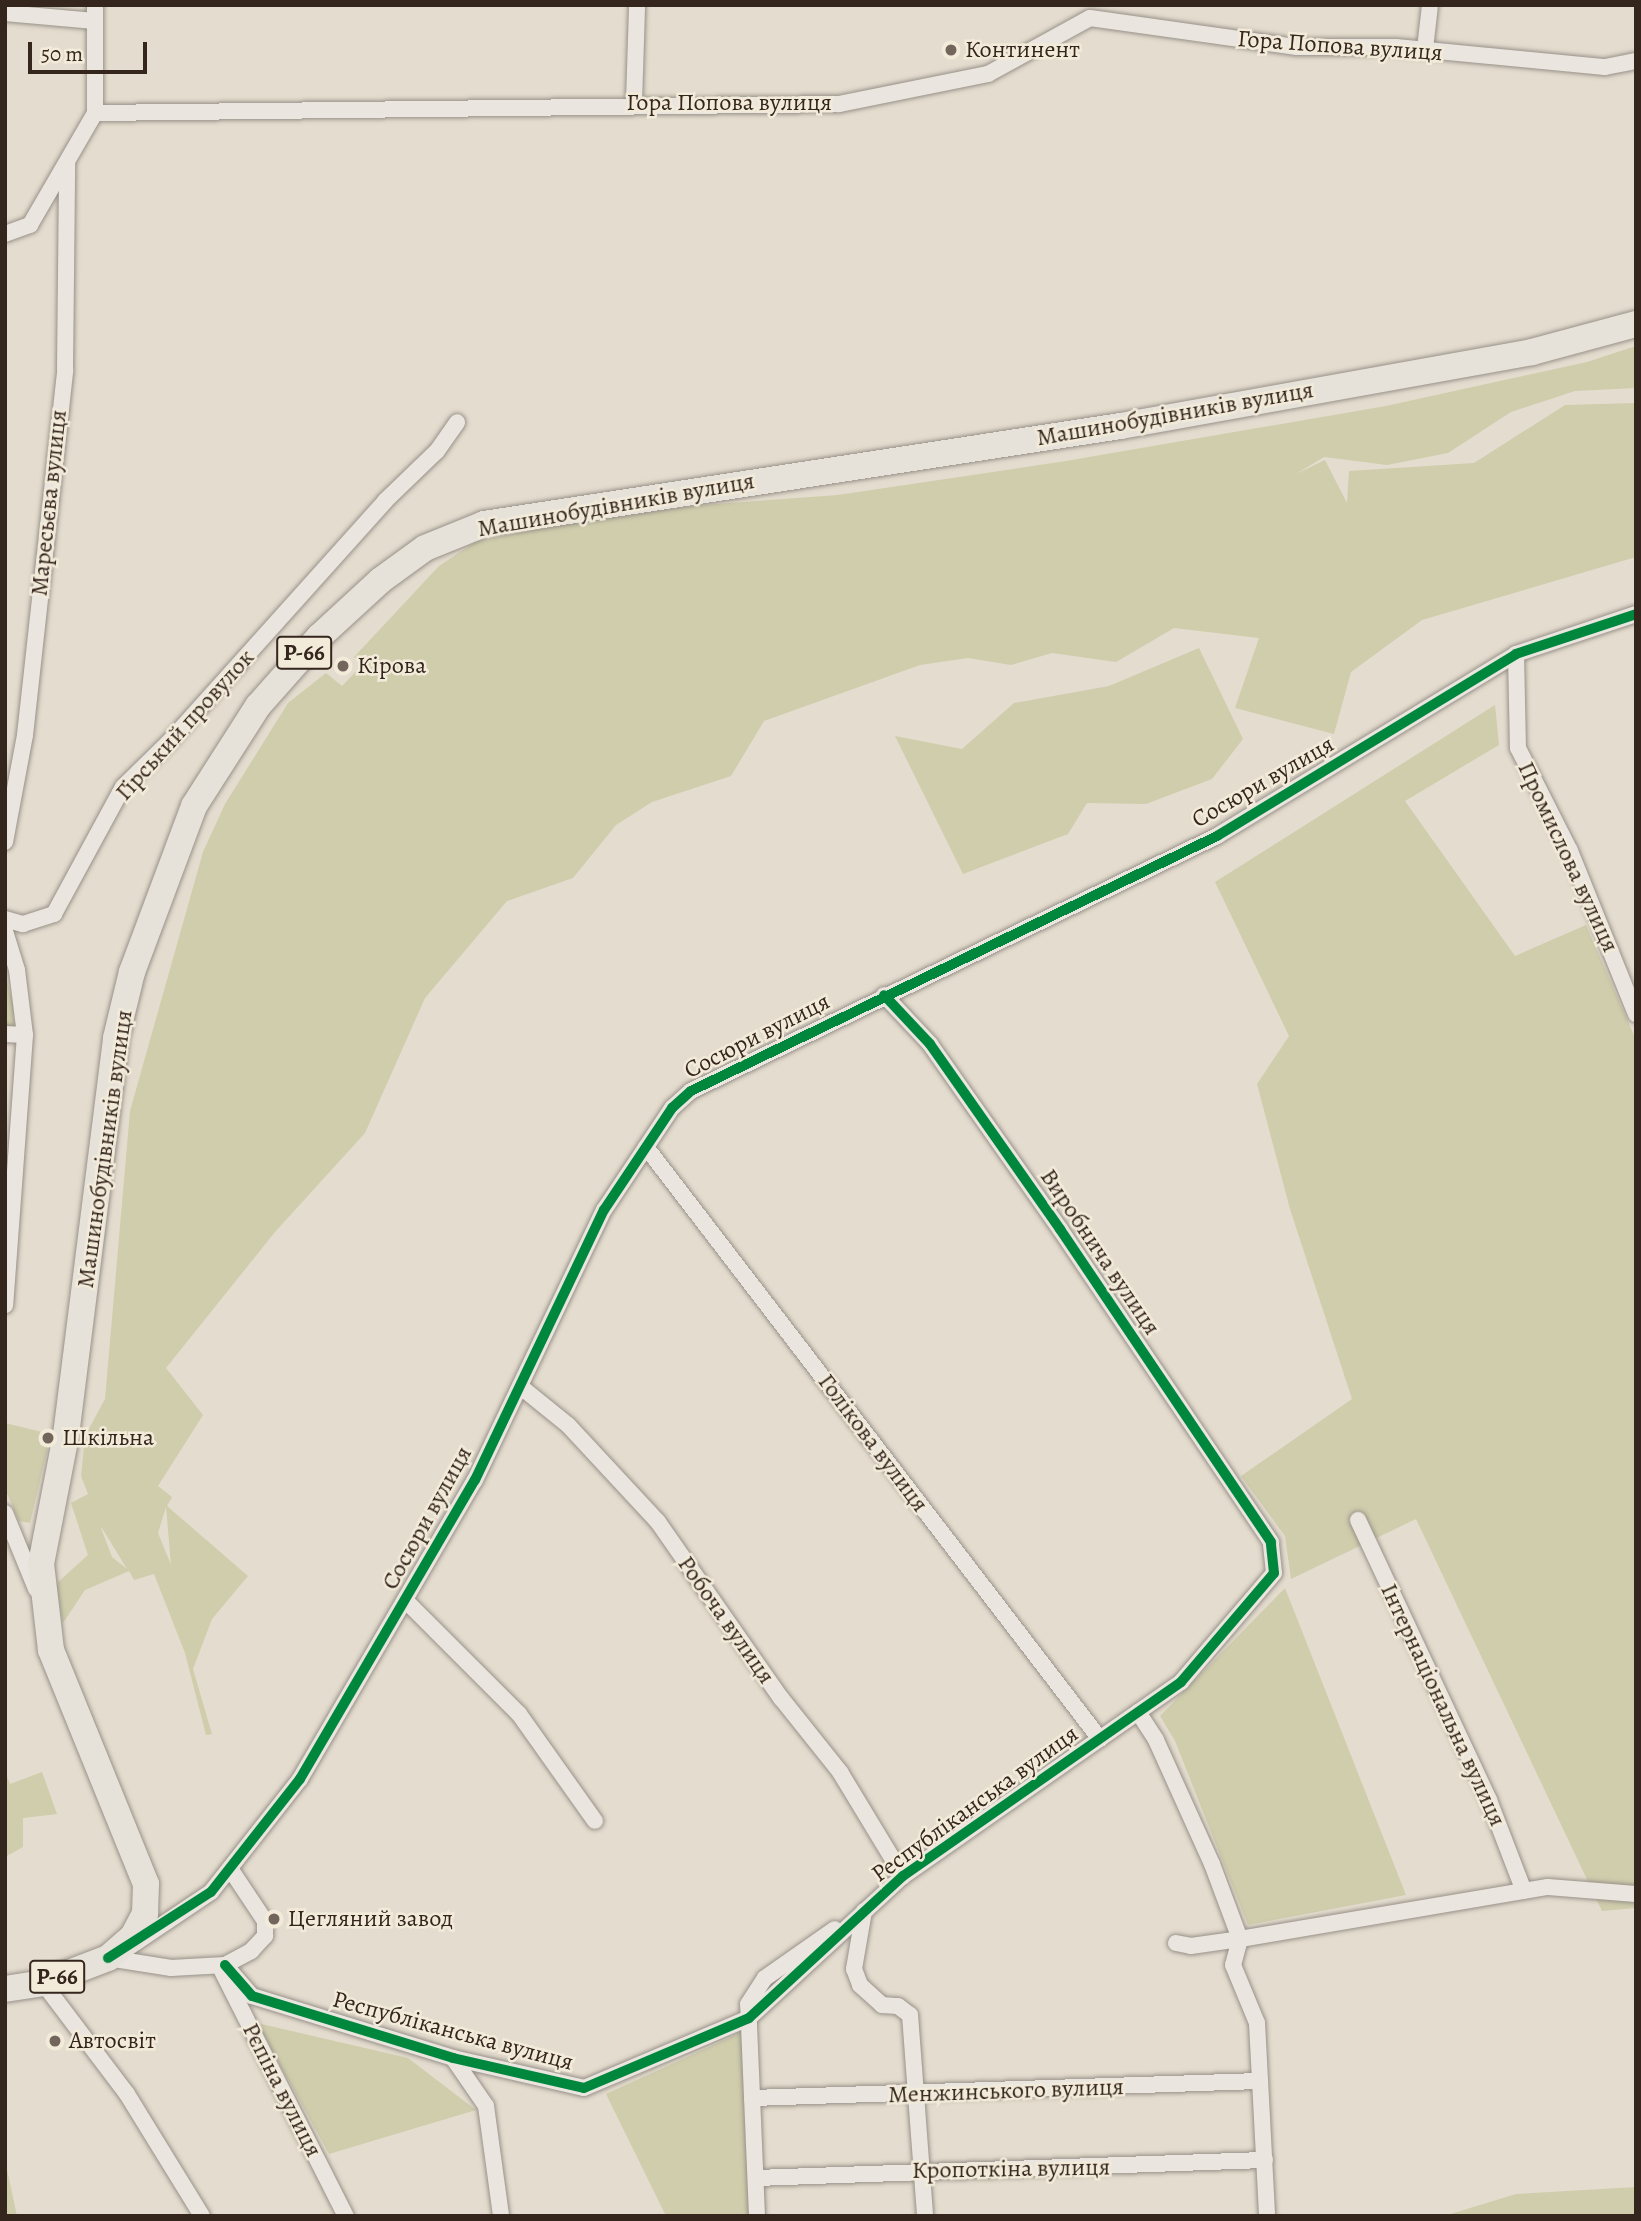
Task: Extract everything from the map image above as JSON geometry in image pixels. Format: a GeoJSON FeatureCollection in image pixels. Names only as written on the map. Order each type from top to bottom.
{"type":"FeatureCollection","features":[{"type":"Feature","properties":{"kind":"main road","name":"Машинобудівників вулиця"},"geometry":{"type":"LineString","coordinates":[[108,1958],[133,1936],[145,1913],[146,1884],[51,1650],[42,1604],[41,1564],[66,1435],[116,1038],[132,972],[194,806],[225,751],[287,670],[394,570],[452,535],[505,520],[1121,426],[1532,352],[1636,324]]}},
{"type":"Feature","properties":{"kind":"main road","name":"Сосюри вулиця"},"geometry":{"type":"LineString","coordinates":[[5,1989],[43,1983],[108,1958]]}},
{"type":"Feature","properties":{"kind":"street"},"geometry":{"type":"LineString","coordinates":[[634,103],[637,5]]}},
{"type":"Feature","properties":{"kind":"street"},"geometry":{"type":"LineString","coordinates":[[1090,18],[1104,5]]}},
{"type":"Feature","properties":{"kind":"street"},"geometry":{"type":"LineString","coordinates":[[1425,49],[1430,5]]}},
{"type":"Feature","properties":{"kind":"street"},"geometry":{"type":"LineString","coordinates":[[5,13],[95,13],[95,113],[30,225],[5,234]]}},
{"type":"Feature","properties":{"kind":"street","name":"Гора Попова вулиця"},"geometry":{"type":"LineString","coordinates":[[95,113],[634,103],[839,104],[988,74],[1090,18],[1297,47],[1425,49],[1605,67],[1636,61]]}},
{"type":"Feature","properties":{"kind":"street","name":"Маресьєва вулиця"},"geometry":{"type":"LineString","coordinates":[[5,842],[25,735],[65,370],[67,162]]}},
{"type":"Feature","properties":{"kind":"street","name":"Гірський провулок"},"geometry":{"type":"LineString","coordinates":[[5,919],[23,924],[54,914],[123,787],[179,732],[385,501],[437,451],[457,422]]}},
{"type":"Feature","properties":{"kind":"street","name":"Сосюри вулиця"},"geometry":{"type":"LineString","coordinates":[[108,1958],[181,1915],[231,1870],[300,1779],[475,1480],[604,1210],[672,1108],[691,1091],[1216,836],[1516,654],[1636,614]]}},
{"type":"Feature","properties":{"kind":"street","name":"Промислова вулиця"},"geometry":{"type":"LineString","coordinates":[[1516,654],[1518,748],[1570,851],[1636,1014]]}},
{"type":"Feature","properties":{"kind":"street"},"geometry":{"type":"LineString","coordinates":[[5,931],[17,970],[26,1035],[5,1305]]}},
{"type":"Feature","properties":{"kind":"street","name":"Виробнича вулиця"},"geometry":{"type":"LineString","coordinates":[[884,995],[953,1076],[1271,1542]]}},
{"type":"Feature","properties":{"kind":"street"},"geometry":{"type":"LineString","coordinates":[[5,1034],[26,1035]]}},
{"type":"Feature","properties":{"kind":"street","name":"Голікова вулиця"},"geometry":{"type":"LineString","coordinates":[[646,1147],[1100,1739]]}},
{"type":"Feature","properties":{"kind":"street","name":"Робоча вулиця"},"geometry":{"type":"LineString","coordinates":[[521,1387],[568,1425],[657,1522],[780,1698],[840,1772],[903,1876]]}},
{"type":"Feature","properties":{"kind":"street"},"geometry":{"type":"LineString","coordinates":[[5,1513],[42,1604]]}},
{"type":"Feature","properties":{"kind":"street","name":"Інтернаціональна вулиця"},"geometry":{"type":"LineString","coordinates":[[1358,1520],[1489,1800],[1524,1891]]}},
{"type":"Feature","properties":{"kind":"street","name":"Республіканська вулиця"},"geometry":{"type":"LineString","coordinates":[[222,1965],[252,1996],[453,2058],[584,2088],[749,2018],[903,1876],[1181,1682],[1274,1573],[1271,1542]]}},
{"type":"Feature","properties":{"kind":"street"},"geometry":{"type":"LineString","coordinates":[[405,1600],[519,1714],[595,1821]]}},
{"type":"Feature","properties":{"kind":"street"},"geometry":{"type":"LineString","coordinates":[[1138,1713],[1156,1740],[1212,1864],[1240,1940],[1233,1965],[1256,2023],[1267,2216]]}},
{"type":"Feature","properties":{"kind":"street"},"geometry":{"type":"LineString","coordinates":[[108,1958],[171,1968],[222,1965],[251,1951],[265,1936],[260,1909],[231,1870]]}},
{"type":"Feature","properties":{"kind":"street"},"geometry":{"type":"LineString","coordinates":[[1176,1943],[1191,1946],[1240,1940],[1548,1888],[1636,1894]]}},
{"type":"Feature","properties":{"kind":"street"},"geometry":{"type":"LineString","coordinates":[[864,1911],[854,1969],[860,1985],[882,2005],[898,2006],[910,2015],[919,2095],[925,2216]]}},
{"type":"Feature","properties":{"kind":"street","name":"Рєпіна вулиця"},"geometry":{"type":"LineString","coordinates":[[222,1965],[345,2216]]}},
{"type":"Feature","properties":{"kind":"street"},"geometry":{"type":"LineString","coordinates":[[43,1983],[127,2094],[202,2216]]}},
{"type":"Feature","properties":{"kind":"street"},"geometry":{"type":"LineString","coordinates":[[749,2018],[757,2216]]}},
{"type":"Feature","properties":{"kind":"street"},"geometry":{"type":"LineString","coordinates":[[453,2058],[486,2106],[501,2216]]}},
{"type":"Feature","properties":{"kind":"street","name":"Менжинського вулиця"},"geometry":{"type":"LineString","coordinates":[[752,2098],[919,2095],[1259,2081]]}},
{"type":"Feature","properties":{"kind":"street","name":"Кропоткіна вулиця"},"geometry":{"type":"LineString","coordinates":[[756,2178],[1265,2160]]}},
{"type":"Feature","properties":{"kind":"shaded area"},"geometry":{"type":"Polygon","coordinates":[[[1636,346],[1636,388],[1575,391],[1511,412],[1448,453],[1387,465],[1324,457],[1296,474],[1325,460],[1347,503],[1349,471],[1474,463],[1565,405],[1636,403],[1636,557],[1422,620],[1351,672],[1334,734],[1235,708],[1259,638],[1174,628],[1116,662],[1052,653],[1011,665],[968,658],[920,665],[764,721],[731,776],[652,802],[616,825],[573,878],[507,901],[425,998],[365,1133],[275,1232],[166,1368],[203,1415],[158,1486],[172,1497],[167,1506],[248,1576],[212,1619],[193,1669],[212,1734],[206,1735],[185,1653],[154,1574],[134,1580],[129,1571],[85,1590],[63,1623],[56,1584],[88,1555],[71,1503],[88,1494],[81,1476],[85,1436],[105,1399],[130,1111],[203,852],[225,804],[288,703],[326,673],[342,686],[365,662],[354,657],[439,566],[475,542],[620,511],[838,495],[1066,461],[1386,406],[1587,362],[1636,346]],[[166,1507],[158,1533],[171,1565],[166,1507]],[[102,1528],[112,1557],[127,1569],[102,1528]]]}},
{"type":"Feature","properties":{"kind":"shaded area"},"geometry":{"type":"Polygon","coordinates":[[[1199,648],[1243,739],[1212,779],[1146,804],[1087,803],[1068,834],[963,874],[895,736],[962,749],[1014,703],[1109,686],[1199,648]]]}},
{"type":"Feature","properties":{"kind":"shaded area"},"geometry":{"type":"Polygon","coordinates":[[[1495,705],[1499,745],[1405,801],[1515,956],[1586,925],[1636,1040],[1636,1908],[1602,1911],[1416,1519],[1291,1579],[1285,1536],[1241,1476],[1352,1399],[1290,1209],[1257,1084],[1289,1036],[1215,882],[1495,705]]]}},
{"type":"Feature","properties":{"kind":"shaded area"},"geometry":{"type":"Polygon","coordinates":[[[5,973],[13,1004],[14,1027],[5,1027],[5,973]]]}},
{"type":"Feature","properties":{"kind":"shaded area"},"geometry":{"type":"Polygon","coordinates":[[[5,1423],[42,1432],[40,1445],[48,1447],[30,1523],[19,1521],[5,1489],[5,1423]]]}},
{"type":"Feature","properties":{"kind":"shaded area"},"geometry":{"type":"Polygon","coordinates":[[[1285,1588],[1406,1895],[1248,1925],[1175,1741],[1160,1716],[1285,1588]]]}},
{"type":"Feature","properties":{"kind":"shaded area"},"geometry":{"type":"Polygon","coordinates":[[[5,1771],[10,1784],[42,1772],[57,1814],[23,1818],[23,1847],[5,1857],[5,1771]]]}},
{"type":"Feature","properties":{"kind":"shaded area"},"geometry":{"type":"Polygon","coordinates":[[[257,2023],[408,2058],[476,2110],[329,2154],[257,2023]]]}},
{"type":"Feature","properties":{"kind":"shaded area"},"geometry":{"type":"Polygon","coordinates":[[[755,2026],[766,2216],[666,2216],[606,2094],[755,2026]]]}},
{"type":"Feature","properties":{"kind":"shaded area"},"geometry":{"type":"Polygon","coordinates":[[[5,2160],[17,2216],[5,2216],[5,2160]]]}},
{"type":"Feature","properties":{"kind":"shaded area"},"geometry":{"type":"Polygon","coordinates":[[[1636,2187],[1636,2216],[1444,2216],[1516,2194],[1636,2187]]]}},
{"type":"Feature","properties":{"kind":"cycle path"},"geometry":{"type":"LineString","coordinates":[[108,1958],[211,1892],[300,1779],[475,1480],[604,1210],[672,1108],[691,1091],[1217,836],[1516,654],[1636,614]]}},
{"type":"Feature","properties":{"kind":"cycle path"},"geometry":{"type":"LineString","coordinates":[[225,1965],[252,1996],[453,2058],[584,2088],[749,2018],[903,1876],[1181,1682],[1274,1573],[1271,1542],[1060,1229],[930,1044],[884,995]]}},
{"type":"Feature","properties":{"kind":"place","name":"Континент"},"geometry":{"type":"Point","coordinates":[951,50]}},
{"type":"Feature","properties":{"kind":"place","name":"Кірова"},"geometry":{"type":"Point","coordinates":[343,666]}},
{"type":"Feature","properties":{"kind":"place","name":"Шкільна"},"geometry":{"type":"Point","coordinates":[48,1438]}},
{"type":"Feature","properties":{"kind":"place","name":"Цегляний завод"},"geometry":{"type":"Point","coordinates":[274,1919]}},
{"type":"Feature","properties":{"kind":"place","name":"Автосвіт"},"geometry":{"type":"Point","coordinates":[55,2041]}}]}
